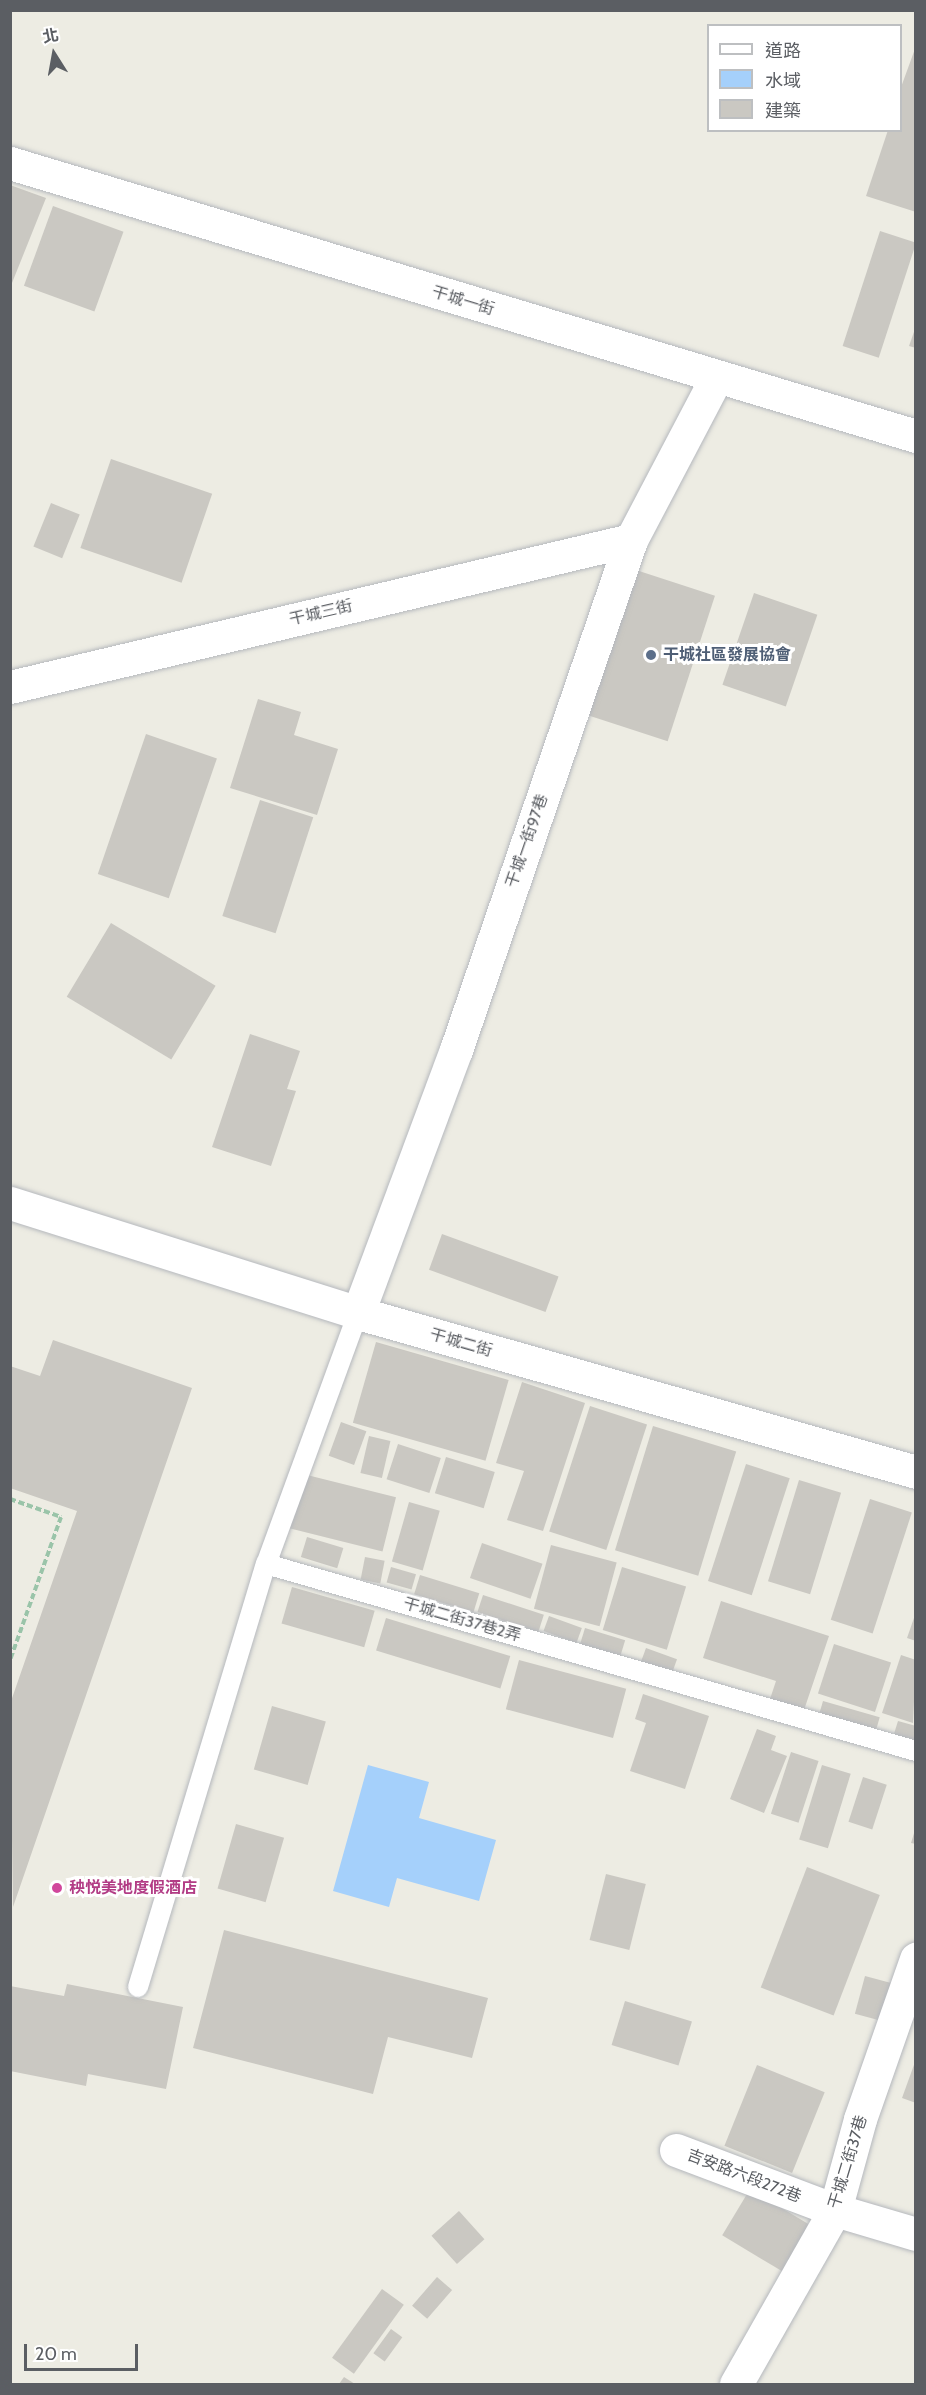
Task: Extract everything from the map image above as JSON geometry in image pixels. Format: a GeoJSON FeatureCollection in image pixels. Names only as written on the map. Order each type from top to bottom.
{"type":"FeatureCollection","features":[{"type":"Feature","properties":{"kind":"street","name":"干城一街"},"geometry":{"type":"LineString","coordinates":[[10,163],[716,378],[915,436]]}},
{"type":"Feature","properties":{"kind":"street","name":"干城一街97巷"},"geometry":{"type":"LineString","coordinates":[[358,1313],[456,1050],[631,540],[716,378]]}},
{"type":"Feature","properties":{"kind":"street","name":"干城三街"},"geometry":{"type":"LineString","coordinates":[[10,687],[631,540]]}},
{"type":"Feature","properties":{"kind":"street","name":"干城二街"},"geometry":{"type":"LineString","coordinates":[[10,1203],[358,1313],[915,1472]]}},
{"type":"Feature","properties":{"kind":"street","name":"干城二街37巷"},"geometry":{"type":"LineString","coordinates":[[736,2385],[835,2210],[860,2119],[915,1959]]}},
{"type":"Feature","properties":{"kind":"street","name":"吉安路六段272巷"},"geometry":{"type":"LineString","coordinates":[[676,2150],[835,2210],[915,2234]]}},
{"type":"Feature","properties":{"kind":"lane"},"geometry":{"type":"LineString","coordinates":[[138,1987],[266,1564],[358,1313]]}},
{"type":"Feature","properties":{"kind":"lane","name":"干城二街37巷2弄"},"geometry":{"type":"LineString","coordinates":[[266,1564],[915,1751]]}},
{"type":"Feature","properties":{"kind":"path"},"geometry":{"type":"LineString","coordinates":[[10,1499],[61,1517],[10,1660]]}},
{"type":"Feature","properties":{"kind":"water"},"geometry":{"type":"Polygon","coordinates":[[[368,1765],[429,1782],[419,1818],[496,1840],[479,1901],[397,1878],[389,1907],[333,1891],[368,1765]]]}},
{"type":"Feature","properties":{"kind":"building"},"geometry":{"type":"Polygon","coordinates":[[[916,46],[916,212],[866,196],[887,132],[902,132],[902,84],[916,46]]]}},
{"type":"Feature","properties":{"kind":"building"},"geometry":{"type":"Polygon","coordinates":[[[10,185],[46,198],[12,283],[10,283],[10,185]]]}},
{"type":"Feature","properties":{"kind":"building"},"geometry":{"type":"Polygon","coordinates":[[[53,206],[123,232],[94,312],[24,286],[53,206]]]}},
{"type":"Feature","properties":{"kind":"building"},"geometry":{"type":"Polygon","coordinates":[[[880,231],[916,243],[879,358],[843,346],[880,231]]]}},
{"type":"Feature","properties":{"kind":"building"},"geometry":{"type":"Polygon","coordinates":[[[916,329],[916,348],[909,346],[916,329]]]}},
{"type":"Feature","properties":{"kind":"building"},"geometry":{"type":"Polygon","coordinates":[[[111,459],[212,494],[182,583],[80,548],[111,459]]]}},
{"type":"Feature","properties":{"kind":"building"},"geometry":{"type":"Polygon","coordinates":[[[51,503],[80,515],[62,558],[33,547],[51,503]]]}},
{"type":"Feature","properties":{"kind":"building","name":"干城社區發展協會"},"geometry":{"type":"Polygon","coordinates":[[[636,570],[715,596],[668,741],[589,716],[636,570]]]}},
{"type":"Feature","properties":{"kind":"building"},"geometry":{"type":"Polygon","coordinates":[[[754,593],[817,615],[786,707],[722,685],[754,593]]]}},
{"type":"Feature","properties":{"kind":"building"},"geometry":{"type":"Polygon","coordinates":[[[258,699],[301,712],[294,735],[338,749],[317,815],[230,788],[258,699]]]}},
{"type":"Feature","properties":{"kind":"building"},"geometry":{"type":"Polygon","coordinates":[[[146,734],[217,758],[169,898],[98,874],[146,734]]]}},
{"type":"Feature","properties":{"kind":"building"},"geometry":{"type":"Polygon","coordinates":[[[260,800],[313,817],[276,933],[222,916],[260,800]]]}},
{"type":"Feature","properties":{"kind":"building"},"geometry":{"type":"Polygon","coordinates":[[[111,923],[216,986],[171,1060],[67,997],[111,923]]]}},
{"type":"Feature","properties":{"kind":"building"},"geometry":{"type":"Polygon","coordinates":[[[250,1034],[300,1051],[287,1089],[296,1091],[271,1166],[212,1147],[250,1034]]]}},
{"type":"Feature","properties":{"kind":"building"},"geometry":{"type":"Polygon","coordinates":[[[442,1234],[559,1276],[546,1312],[429,1270],[442,1234]]]}},
{"type":"Feature","properties":{"kind":"building","name":"秧悦美地度假酒店"},"geometry":{"type":"Polygon","coordinates":[[[53,1340],[192,1388],[13,1907],[10,1704],[77,1511],[10,1488],[10,1366],[40,1376],[53,1340]]]}},
{"type":"Feature","properties":{"kind":"building"},"geometry":{"type":"Polygon","coordinates":[[[376,1342],[509,1380],[486,1461],[353,1423],[376,1342]]]}},
{"type":"Feature","properties":{"kind":"building"},"geometry":{"type":"Polygon","coordinates":[[[522,1382],[585,1403],[543,1531],[507,1520],[524,1471],[496,1463],[522,1382]]]}},
{"type":"Feature","properties":{"kind":"building"},"geometry":{"type":"Polygon","coordinates":[[[590,1406],[647,1425],[606,1550],[549,1532],[590,1406]]]}},
{"type":"Feature","properties":{"kind":"building"},"geometry":{"type":"Polygon","coordinates":[[[341,1422],[366,1431],[354,1465],[329,1456],[341,1422]]]}},
{"type":"Feature","properties":{"kind":"building"},"geometry":{"type":"Polygon","coordinates":[[[653,1426],[736,1451],[698,1576],[615,1550],[653,1426]]]}},
{"type":"Feature","properties":{"kind":"building"},"geometry":{"type":"Polygon","coordinates":[[[369,1436],[390,1441],[382,1478],[360,1473],[369,1436]]]}},
{"type":"Feature","properties":{"kind":"building"},"geometry":{"type":"Polygon","coordinates":[[[398,1444],[441,1458],[429,1493],[387,1479],[398,1444]]]}},
{"type":"Feature","properties":{"kind":"building"},"geometry":{"type":"Polygon","coordinates":[[[446,1457],[495,1472],[484,1508],[435,1493],[446,1457]]]}},
{"type":"Feature","properties":{"kind":"building"},"geometry":{"type":"Polygon","coordinates":[[[746,1464],[790,1478],[752,1595],[708,1581],[746,1464]]]}},
{"type":"Feature","properties":{"kind":"building"},"geometry":{"type":"Polygon","coordinates":[[[299,1473],[396,1497],[382,1552],[285,1527],[299,1473]]]}},
{"type":"Feature","properties":{"kind":"building"},"geometry":{"type":"Polygon","coordinates":[[[799,1480],[841,1493],[810,1594],[768,1581],[799,1480]]]}},
{"type":"Feature","properties":{"kind":"building"},"geometry":{"type":"Polygon","coordinates":[[[870,1499],[912,1513],[873,1633],[831,1620],[870,1499]]]}},
{"type":"Feature","properties":{"kind":"building"},"geometry":{"type":"Polygon","coordinates":[[[409,1502],[440,1511],[423,1570],[392,1562],[409,1502]]]}},
{"type":"Feature","properties":{"kind":"building"},"geometry":{"type":"Polygon","coordinates":[[[307,1537],[343,1548],[337,1568],[301,1557],[307,1537]]]}},
{"type":"Feature","properties":{"kind":"building"},"geometry":{"type":"Polygon","coordinates":[[[482,1543],[543,1564],[530,1599],[470,1578],[482,1543]]]}},
{"type":"Feature","properties":{"kind":"building"},"geometry":{"type":"Polygon","coordinates":[[[551,1545],[617,1563],[600,1626],[534,1609],[551,1545]]]}},
{"type":"Feature","properties":{"kind":"building"},"geometry":{"type":"Polygon","coordinates":[[[365,1557],[385,1561],[380,1583],[361,1580],[365,1557]]]}},
{"type":"Feature","properties":{"kind":"building"},"geometry":{"type":"Polygon","coordinates":[[[391,1567],[416,1574],[412,1590],[387,1582],[391,1567]]]}},
{"type":"Feature","properties":{"kind":"building"},"geometry":{"type":"Polygon","coordinates":[[[622,1567],[686,1587],[667,1650],[603,1630],[622,1567]]]}},
{"type":"Feature","properties":{"kind":"building"},"geometry":{"type":"Polygon","coordinates":[[[420,1575],[479,1593],[473,1612],[414,1594],[420,1575]]]}},
{"type":"Feature","properties":{"kind":"building"},"geometry":{"type":"Polygon","coordinates":[[[292,1587],[375,1611],[364,1647],[282,1624],[292,1587]]]}},
{"type":"Feature","properties":{"kind":"building"},"geometry":{"type":"Polygon","coordinates":[[[483,1595],[544,1615],[538,1632],[477,1612],[483,1595]]]}},
{"type":"Feature","properties":{"kind":"building"},"geometry":{"type":"Polygon","coordinates":[[[721,1601],[829,1636],[803,1713],[769,1702],[776,1681],[703,1658],[721,1601]]]}},
{"type":"Feature","properties":{"kind":"building"},"geometry":{"type":"Polygon","coordinates":[[[916,1615],[916,1641],[907,1638],[916,1615]]]}},
{"type":"Feature","properties":{"kind":"building"},"geometry":{"type":"Polygon","coordinates":[[[549,1616],[582,1628],[576,1643],[544,1631],[549,1616]]]}},
{"type":"Feature","properties":{"kind":"building"},"geometry":{"type":"Polygon","coordinates":[[[386,1618],[510,1656],[500,1689],[376,1651],[386,1618]]]}},
{"type":"Feature","properties":{"kind":"building"},"geometry":{"type":"Polygon","coordinates":[[[585,1628],[625,1640],[620,1657],[580,1645],[585,1628]]]}},
{"type":"Feature","properties":{"kind":"building"},"geometry":{"type":"Polygon","coordinates":[[[834,1644],[891,1663],[875,1712],[818,1693],[834,1644]]]}},
{"type":"Feature","properties":{"kind":"building"},"geometry":{"type":"Polygon","coordinates":[[[646,1648],[677,1659],[672,1673],[641,1662],[646,1648]]]}},
{"type":"Feature","properties":{"kind":"building"},"geometry":{"type":"Polygon","coordinates":[[[901,1655],[916,1660],[913,1723],[882,1713],[901,1655]]]}},
{"type":"Feature","properties":{"kind":"building"},"geometry":{"type":"Polygon","coordinates":[[[519,1660],[626,1689],[613,1738],[506,1709],[519,1660]]]}},
{"type":"Feature","properties":{"kind":"building"},"geometry":{"type":"Polygon","coordinates":[[[643,1694],[709,1716],[685,1789],[630,1771],[646,1723],[635,1719],[643,1694]]]}},
{"type":"Feature","properties":{"kind":"building"},"geometry":{"type":"Polygon","coordinates":[[[823,1701],[880,1717],[875,1734],[818,1717],[823,1701]]]}},
{"type":"Feature","properties":{"kind":"building"},"geometry":{"type":"Polygon","coordinates":[[[272,1706],[326,1721],[308,1785],[254,1769],[272,1706]]]}},
{"type":"Feature","properties":{"kind":"building"},"geometry":{"type":"Polygon","coordinates":[[[898,1721],[916,1726],[916,1747],[892,1740],[898,1721]]]}},
{"type":"Feature","properties":{"kind":"building"},"geometry":{"type":"Polygon","coordinates":[[[757,1729],[776,1736],[771,1750],[787,1756],[764,1813],[730,1799],[757,1729]]]}},
{"type":"Feature","properties":{"kind":"building"},"geometry":{"type":"Polygon","coordinates":[[[791,1752],[819,1761],[798,1823],[771,1814],[791,1752]]]}},
{"type":"Feature","properties":{"kind":"building"},"geometry":{"type":"Polygon","coordinates":[[[822,1765],[851,1774],[828,1848],[799,1840],[822,1765]]]}},
{"type":"Feature","properties":{"kind":"building"},"geometry":{"type":"Polygon","coordinates":[[[863,1777],[887,1785],[872,1829],[848,1822],[863,1777]]]}},
{"type":"Feature","properties":{"kind":"building"},"geometry":{"type":"Polygon","coordinates":[[[236,1824],[284,1838],[266,1902],[218,1888],[236,1824]]]}},
{"type":"Feature","properties":{"kind":"building"},"geometry":{"type":"Polygon","coordinates":[[[916,1830],[916,1844],[911,1843],[916,1830]]]}},
{"type":"Feature","properties":{"kind":"building"},"geometry":{"type":"Polygon","coordinates":[[[807,1867],[880,1895],[834,2015],[761,1987],[807,1867]]]}},
{"type":"Feature","properties":{"kind":"building"},"geometry":{"type":"Polygon","coordinates":[[[606,1874],[646,1884],[629,1950],[590,1940],[606,1874]]]}},
{"type":"Feature","properties":{"kind":"building"},"geometry":{"type":"Polygon","coordinates":[[[224,1930],[488,1998],[472,2058],[388,2037],[373,2094],[193,2048],[224,1930]]]}},
{"type":"Feature","properties":{"kind":"building"},"geometry":{"type":"Polygon","coordinates":[[[865,1976],[891,1983],[881,2021],[855,2014],[865,1976]]]}},
{"type":"Feature","properties":{"kind":"building"},"geometry":{"type":"Polygon","coordinates":[[[67,1984],[183,2007],[166,2089],[88,2074],[86,2086],[10,2071],[10,1986],[64,1996],[67,1984]]]}},
{"type":"Feature","properties":{"kind":"building"},"geometry":{"type":"Polygon","coordinates":[[[625,2001],[692,2021],[678,2065],[612,2045],[625,2001]]]}},
{"type":"Feature","properties":{"kind":"building"},"geometry":{"type":"Polygon","coordinates":[[[916,2062],[916,2103],[902,2098],[916,2062]]]}},
{"type":"Feature","properties":{"kind":"building"},"geometry":{"type":"Polygon","coordinates":[[[757,2065],[825,2092],[792,2173],[724,2146],[757,2065]]]}},
{"type":"Feature","properties":{"kind":"building"},"geometry":{"type":"Polygon","coordinates":[[[750,2189],[811,2226],[783,2272],[722,2235],[750,2189]]]}},
{"type":"Feature","properties":{"kind":"building"},"geometry":{"type":"Polygon","coordinates":[[[459,2211],[484,2239],[457,2264],[432,2236],[459,2211]]]}},
{"type":"Feature","properties":{"kind":"building"},"geometry":{"type":"Polygon","coordinates":[[[437,2277],[452,2290],[427,2319],[412,2306],[437,2277]]]}},
{"type":"Feature","properties":{"kind":"building"},"geometry":{"type":"Polygon","coordinates":[[[382,2289],[404,2305],[354,2374],[332,2358],[382,2289]]]}},
{"type":"Feature","properties":{"kind":"building"},"geometry":{"type":"Polygon","coordinates":[[[391,2329],[402,2337],[385,2361],[373,2353],[391,2329]]]}},
{"type":"Feature","properties":{"kind":"building"},"geometry":{"type":"Polygon","coordinates":[[[344,2377],[355,2384],[339,2384],[344,2377]]]}},
{"type":"Feature","properties":{"kind":"place","name":"干城社區發展協會"},"geometry":{"type":"Point","coordinates":[651,655]}},
{"type":"Feature","properties":{"kind":"place","name":"秧悦美地度假酒店"},"geometry":{"type":"Point","coordinates":[57,1888]}}]}
